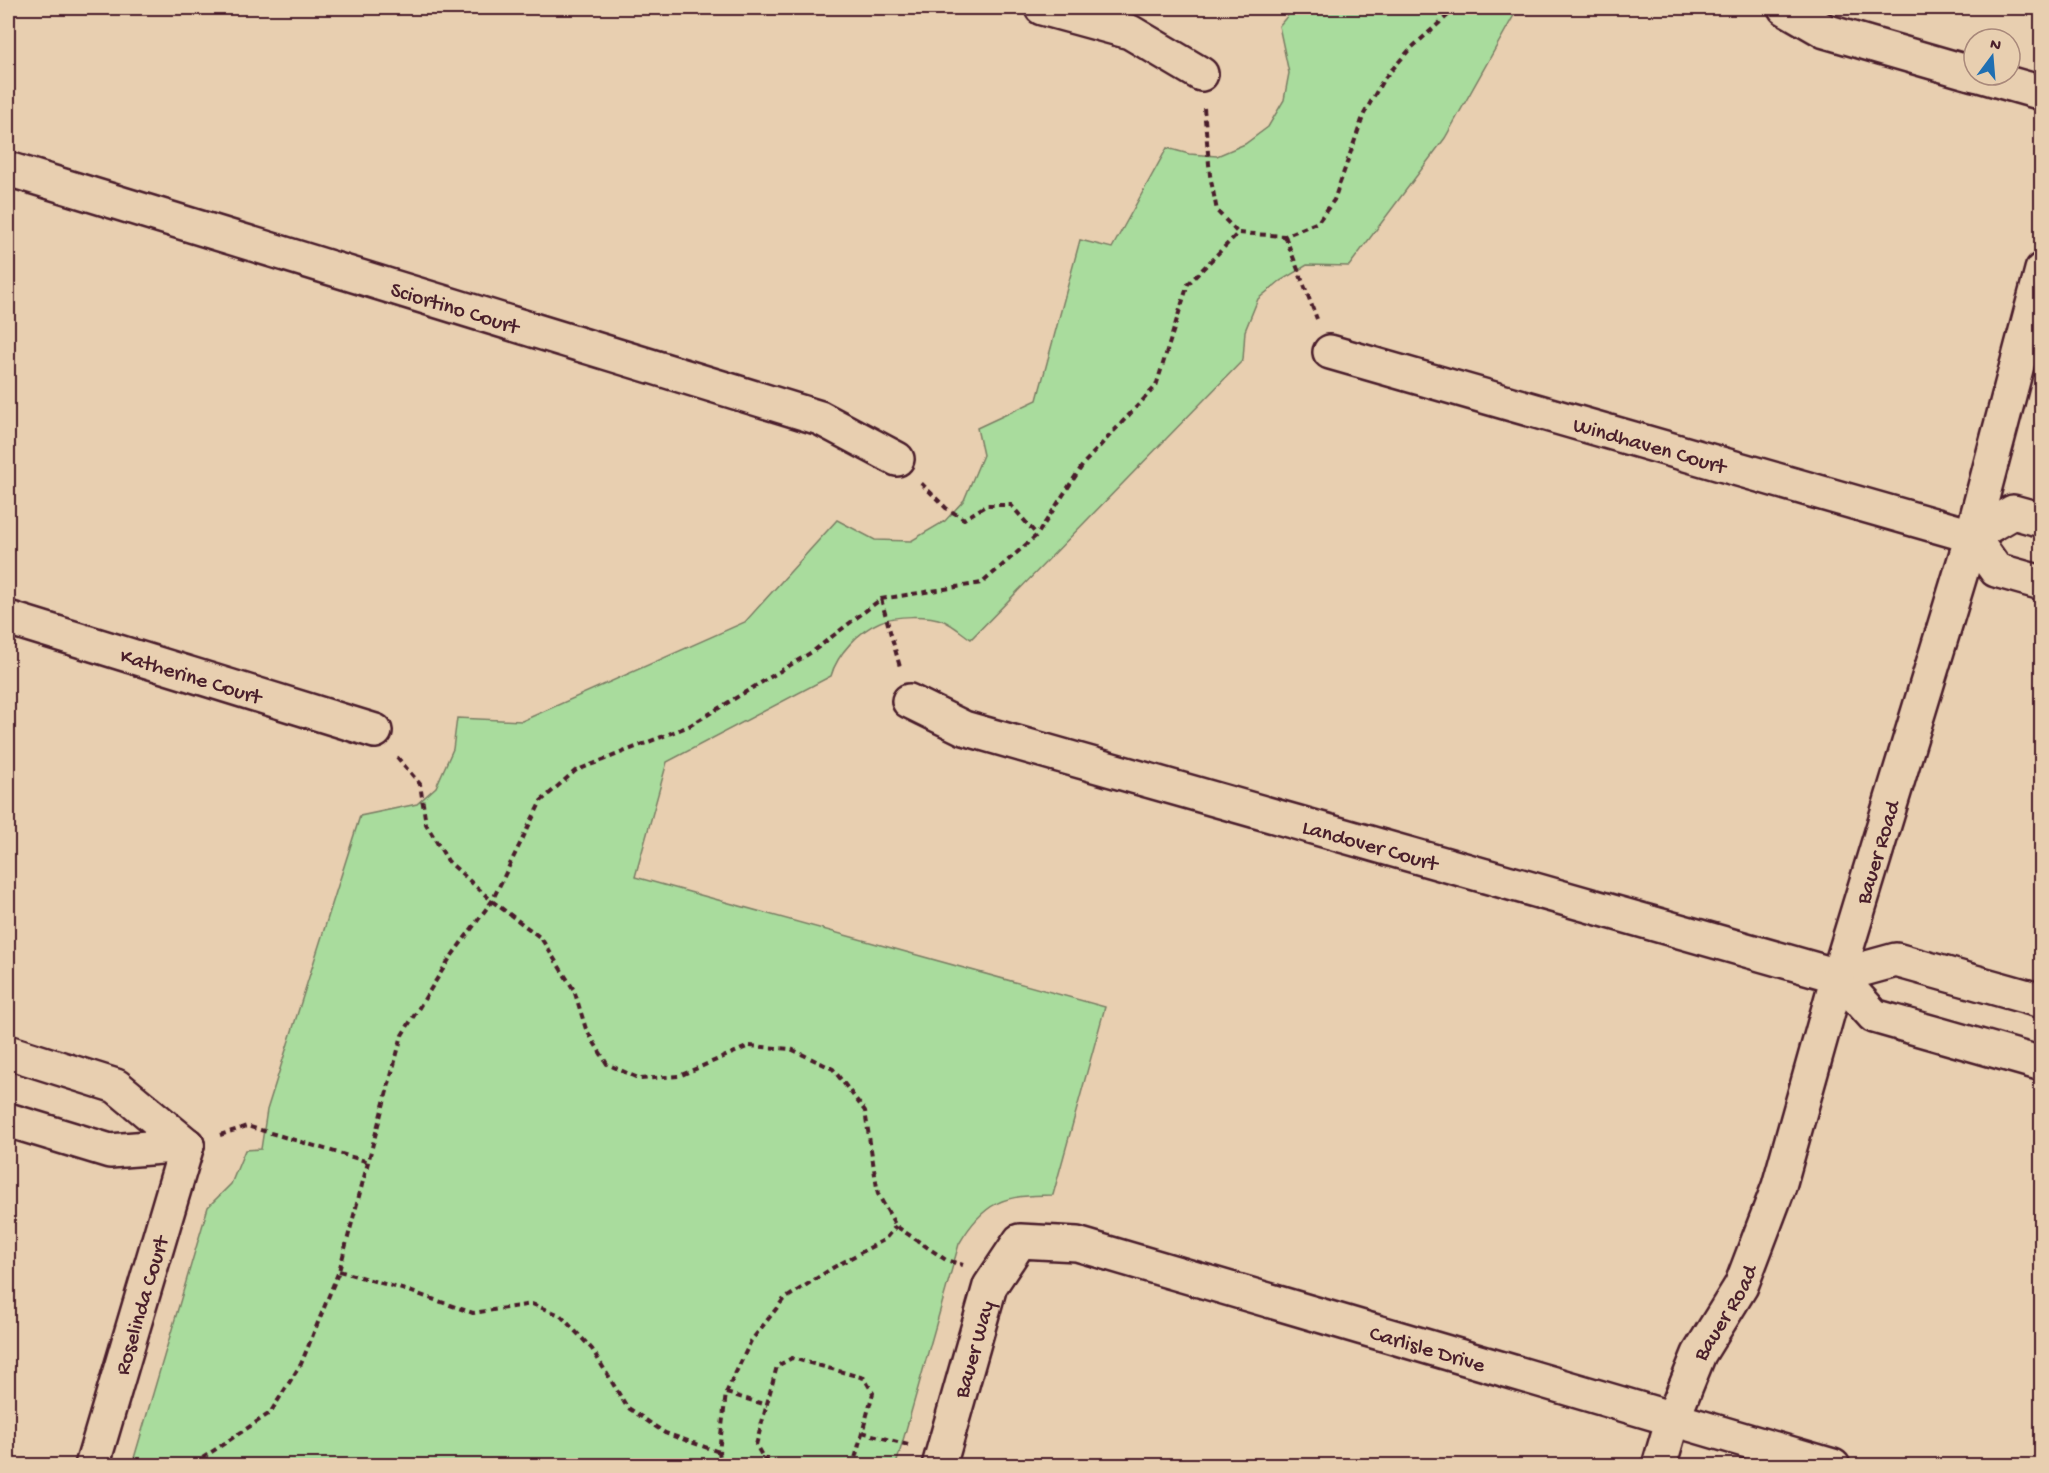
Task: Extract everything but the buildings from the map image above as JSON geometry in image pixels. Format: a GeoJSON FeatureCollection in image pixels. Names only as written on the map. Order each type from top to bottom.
{"type":"FeatureCollection","features":[{"type":"Feature","properties":{"kind":"street"},"geometry":{"type":"LineString","coordinates":[[1042,8],[1130,33],[1201,74]]}},
{"type":"Feature","properties":{"kind":"street"},"geometry":{"type":"LineString","coordinates":[[1785,8],[1825,31],[1962,71]]}},
{"type":"Feature","properties":{"kind":"street"},"geometry":{"type":"LineString","coordinates":[[2021,87],[2042,93]]}},
{"type":"Feature","properties":{"kind":"street","name":"Sciortino Court"},"geometry":{"type":"LineString","coordinates":[[8,169],[820,418],[897,459]]}},
{"type":"Feature","properties":{"kind":"street","name":"Bauer Road"},"geometry":{"type":"LineString","coordinates":[[1673,1418],[1699,1354],[1741,1286],[1779,1186],[1838,976],[1972,536],[2042,270]]}},
{"type":"Feature","properties":{"kind":"street","name":"Windhaven Court"},"geometry":{"type":"LineString","coordinates":[[1330,352],[1972,536]]}},
{"type":"Feature","properties":{"kind":"street"},"geometry":{"type":"LineString","coordinates":[[2042,520],[2013,512],[1972,536],[1996,570],[2042,583]]}},
{"type":"Feature","properties":{"kind":"street","name":"Katherine Court"},"geometry":{"type":"LineString","coordinates":[[8,618],[375,731]]}},
{"type":"Feature","properties":{"kind":"street","name":"Landover Court"},"geometry":{"type":"LineString","coordinates":[[909,701],[964,728],[1838,976]]}},
{"type":"Feature","properties":{"kind":"street"},"geometry":{"type":"LineString","coordinates":[[2042,1000],[1896,960],[1838,976],[1874,1016],[2042,1064]]}},
{"type":"Feature","properties":{"kind":"street"},"geometry":{"type":"LineString","coordinates":[[8,1052],[116,1086],[188,1145]]}},
{"type":"Feature","properties":{"kind":"street"},"geometry":{"type":"LineString","coordinates":[[8,1120],[110,1151],[188,1145]]}},
{"type":"Feature","properties":{"kind":"street","name":"Roselinda Court"},"geometry":{"type":"LineString","coordinates":[[92,1466],[188,1145]]}},
{"type":"Feature","properties":{"kind":"street","name":"Carlisle Drive"},"geometry":{"type":"LineString","coordinates":[[1020,1241],[1077,1244],[1833,1466]]}},
{"type":"Feature","properties":{"kind":"street","name":"Bauer Way"},"geometry":{"type":"LineString","coordinates":[[940,1460],[990,1286],[1020,1241]]}},
{"type":"Feature","properties":{"kind":"street"},"geometry":{"type":"LineString","coordinates":[[1659,1466],[1673,1418]]}},
{"type":"Feature","properties":{"kind":"path"},"geometry":{"type":"LineString","coordinates":[[1201,74],[1210,175],[1217,211],[1238,233],[1285,236],[1318,222],[1334,200],[1364,114],[1383,80],[1410,49],[1456,8]]}},
{"type":"Feature","properties":{"kind":"path"},"geometry":{"type":"LineString","coordinates":[[196,1466],[201,1459],[270,1413],[302,1364],[339,1271],[402,1035],[450,958],[492,901],[541,801],[574,771],[689,726],[812,652],[881,599],[982,583],[1037,535],[1084,463],[1156,386],[1188,284],[1238,233]]}},
{"type":"Feature","properties":{"kind":"path"},"geometry":{"type":"LineString","coordinates":[[1285,236],[1330,352]]}},
{"type":"Feature","properties":{"kind":"path"},"geometry":{"type":"LineString","coordinates":[[897,459],[946,508],[964,519],[987,505],[1011,505],[1037,535]]}},
{"type":"Feature","properties":{"kind":"path"},"geometry":{"type":"LineString","coordinates":[[881,599],[909,701]]}},
{"type":"Feature","properties":{"kind":"path"},"geometry":{"type":"LineString","coordinates":[[375,731],[420,784],[426,824],[448,861],[492,901],[541,938],[574,990],[586,1029],[607,1064],[640,1079],[680,1076],[749,1046],[791,1049],[833,1069],[864,1111],[878,1194],[896,1226],[946,1260],[997,1276]]}},
{"type":"Feature","properties":{"kind":"path"},"geometry":{"type":"LineString","coordinates":[[188,1145],[247,1126],[369,1162]]}},
{"type":"Feature","properties":{"kind":"path"},"geometry":{"type":"LineString","coordinates":[[722,1466],[719,1452],[726,1393],[751,1341],[783,1300],[834,1267],[884,1240],[896,1226]]}},
{"type":"Feature","properties":{"kind":"path"},"geometry":{"type":"LineString","coordinates":[[339,1271],[409,1291],[473,1313],[532,1304],[560,1315],[592,1349],[627,1407],[665,1434],[719,1452]]}},
{"type":"Feature","properties":{"kind":"path"},"geometry":{"type":"LineString","coordinates":[[789,1466],[764,1459],[756,1445],[777,1366],[792,1358],[864,1378],[873,1393],[853,1466]]}},
{"type":"Feature","properties":{"kind":"path"},"geometry":{"type":"LineString","coordinates":[[726,1393],[767,1405]]}},
{"type":"Feature","properties":{"kind":"path"},"geometry":{"type":"LineString","coordinates":[[862,1432],[940,1460]]}},
{"type":"Feature","properties":{"kind":"green space"},"geometry":{"type":"Polygon","coordinates":[[[1294,8],[1518,8],[1445,138],[1349,266],[1307,265],[1280,281],[1258,299],[1245,331],[1243,360],[971,639],[938,619],[903,617],[880,622],[864,631],[850,644],[838,660],[831,676],[667,762],[635,877],[1105,1007],[1053,1195],[1021,1197],[997,1203],[977,1218],[959,1244],[896,1465],[132,1465],[208,1207],[231,1184],[245,1150],[261,1149],[267,1110],[360,816],[417,804],[436,787],[453,749],[457,718],[522,721],[745,622],[837,520],[875,540],[911,541],[945,521],[964,500],[983,455],[977,428],[1037,400],[1080,240],[1112,248],[1167,148],[1189,154],[1217,156],[1245,144],[1268,127],[1284,100],[1289,73],[1279,26],[1294,8]]]}}]}
